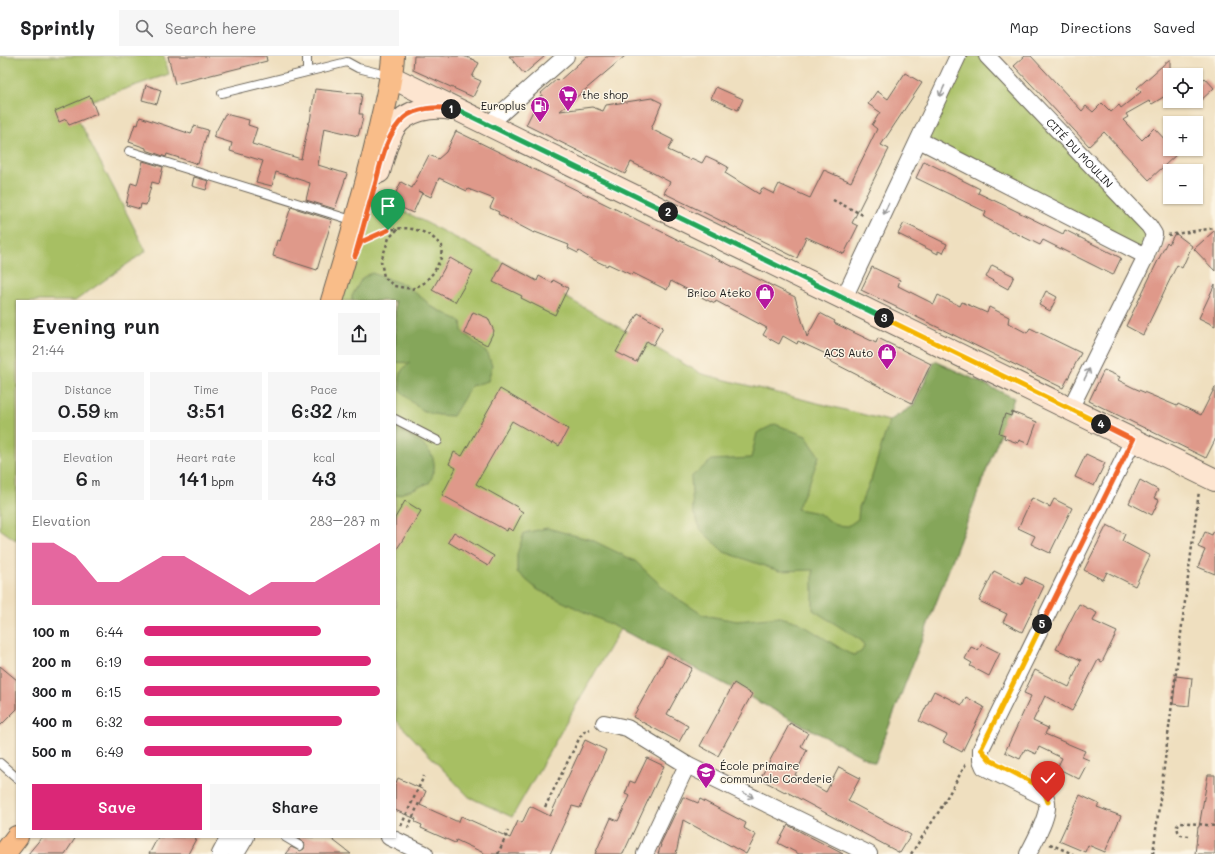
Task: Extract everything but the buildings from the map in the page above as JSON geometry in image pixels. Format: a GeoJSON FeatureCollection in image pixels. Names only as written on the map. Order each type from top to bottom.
{"type":"FeatureCollection","features":[{"type":"Feature","properties":{"kind":"main road"},"geometry":{"type":"LineString","coordinates":[[332,300],[356,221],[375,149],[392,66],[460,111],[1210,478]]}},
{"type":"Feature","properties":{"kind":"main road"},"geometry":{"type":"LineString","coordinates":[[332,300],[348,274],[355,256],[386,148],[394,128],[404,117],[417,111],[446,108],[460,111]]}},
{"type":"Feature","properties":{"kind":"main road"},"geometry":{"type":"LineString","coordinates":[[4,854],[16,838]]}},
{"type":"Feature","properties":{"kind":"street"},"geometry":{"type":"LineString","coordinates":[[489,124],[566,56]]}},
{"type":"Feature","properties":{"kind":"street"},"geometry":{"type":"LineString","coordinates":[[844,298],[958,56]]}},
{"type":"Feature","properties":{"kind":"street","name":"CITÉ DU MOULIN"},"geometry":{"type":"LineString","coordinates":[[987,56],[1143,220],[1154,234]]}},
{"type":"Feature","properties":{"kind":"street"},"geometry":{"type":"LineString","coordinates":[[919,140],[1146,256]]}},
{"type":"Feature","properties":{"kind":"street"},"geometry":{"type":"LineString","coordinates":[[1070,409],[1146,256],[1154,234]]}},
{"type":"Feature","properties":{"kind":"street"},"geometry":{"type":"LineString","coordinates":[[1028,854],[1048,809],[1048,802],[1046,798],[984,767],[981,760],[981,749],[1133,440]]}},
{"type":"Feature","properties":{"kind":"street"},"geometry":{"type":"LineString","coordinates":[[604,723],[627,728],[687,765],[869,854]]}},
{"type":"Feature","properties":{"kind":"street"},"geometry":{"type":"LineString","coordinates":[[645,854],[687,765]]}},
{"type":"Feature","properties":{"kind":"street"},"geometry":{"type":"LineString","coordinates":[[220,854],[228,838]]}},
{"type":"Feature","properties":{"kind":"street"},"geometry":{"type":"LineString","coordinates":[[236,854],[245,838]]}},
{"type":"Feature","properties":{"kind":"street"},"geometry":{"type":"LineString","coordinates":[[395,840],[425,854]]}},
{"type":"Feature","properties":{"kind":"lane"},"geometry":{"type":"LineString","coordinates":[[307,56],[307,71]]}},
{"type":"Feature","properties":{"kind":"lane"},"geometry":{"type":"LineString","coordinates":[[222,93],[347,59],[358,68],[392,66]]}},
{"type":"Feature","properties":{"kind":"lane"},"geometry":{"type":"LineString","coordinates":[[128,151],[356,221]]}},
{"type":"Feature","properties":{"kind":"lane"},"geometry":{"type":"LineString","coordinates":[[396,420],[438,441]]}},
{"type":"Feature","properties":{"kind":"lane"},"geometry":{"type":"LineString","coordinates":[[0,763],[16,777]]}},
{"type":"Feature","properties":{"kind":"lane"},"geometry":{"type":"LineString","coordinates":[[287,838],[300,846]]}},
{"type":"Feature","properties":{"kind":"path"},"geometry":{"type":"LineString","coordinates":[[833,200],[880,223]]}},
{"type":"Feature","properties":{"kind":"path"},"geometry":{"type":"LineString","coordinates":[[355,256],[361,242],[388,230],[399,228],[406,228],[429,234],[442,246],[441,258],[434,272],[424,283],[412,289],[394,286],[384,277],[381,261],[389,238],[399,228]]}},
{"type":"Feature","properties":{"kind":"path"},"geometry":{"type":"LineString","coordinates":[[1154,234],[1175,235],[1190,231],[1215,229]]}},
{"type":"Feature","properties":{"kind":"path"},"geometry":{"type":"LineString","coordinates":[[1153,854],[1198,493],[1210,478]]}},
{"type":"Feature","properties":{"kind":"path"},"geometry":{"type":"LineString","coordinates":[[545,807],[580,737],[585,731],[604,723]]}},
{"type":"Feature","properties":{"kind":"path"},"geometry":{"type":"LineString","coordinates":[[912,854],[938,813],[966,762],[981,749]]}},
{"type":"Feature","properties":{"kind":"path"},"geometry":{"type":"LineString","coordinates":[[396,838],[424,776]]}},
{"type":"Feature","properties":{"kind":"path"},"geometry":{"type":"LineString","coordinates":[[395,840],[419,803]]}},
{"type":"Feature","properties":{"kind":"path"},"geometry":{"type":"LineString","coordinates":[[1189,836],[1181,835],[1178,831],[1178,826],[1181,822],[1215,826]]}},
{"type":"Feature","properties":{"kind":"path"},"geometry":{"type":"LineString","coordinates":[[498,854],[508,831]]}},
{"type":"Feature","properties":{"kind":"path"},"geometry":{"type":"LineString","coordinates":[[1036,837],[1073,854]]}},
{"type":"Feature","properties":{"kind":"green space"},"geometry":{"type":"Polygon","coordinates":[[[0,56],[164,56],[169,74],[72,107],[146,251],[76,300],[16,300],[16,540],[0,529],[0,56]]]}},
{"type":"Feature","properties":{"kind":"green space"},"geometry":{"type":"Polygon","coordinates":[[[958,56],[987,56],[1149,226],[1146,256],[919,140],[958,56]]]}},
{"type":"Feature","properties":{"kind":"green space"},"geometry":{"type":"Polygon","coordinates":[[[372,195],[505,263],[702,374],[889,421],[913,406],[935,361],[1014,398],[875,763],[620,629],[512,817],[469,797],[396,720],[396,300],[332,300],[372,195]]]}},
{"type":"Feature","properties":{"kind":"green space"},"geometry":{"type":"Polygon","coordinates":[[[372,273],[405,285],[426,301],[430,306],[461,321],[462,331],[488,354],[492,366],[488,381],[471,386],[453,416],[428,413],[417,407],[400,390],[400,374],[410,363],[396,362],[396,300],[352,300],[352,296],[362,278],[372,273]]]}},
{"type":"Feature","properties":{"kind":"green space"},"geometry":{"type":"Polygon","coordinates":[[[935,361],[1014,398],[875,763],[620,629],[538,590],[517,572],[517,554],[524,533],[547,528],[592,540],[635,561],[668,592],[703,615],[737,621],[780,617],[798,622],[848,653],[854,655],[861,652],[864,647],[862,641],[813,610],[813,570],[779,571],[724,552],[701,530],[693,511],[691,477],[712,460],[751,458],[757,433],[775,424],[806,436],[819,456],[810,481],[797,509],[818,513],[836,525],[848,526],[858,519],[859,507],[871,480],[889,421],[913,406],[935,361]]]}},
{"type":"Feature","properties":{"kind":"green space"},"geometry":{"type":"Polygon","coordinates":[[[396,429],[415,439],[427,449],[431,455],[434,461],[434,469],[429,483],[396,496],[396,429]]]}},
{"type":"Feature","properties":{"kind":"place","name":"the shop"},"geometry":{"type":"Point","coordinates":[568,112]}},
{"type":"Feature","properties":{"kind":"place","name":"Europlus"},"geometry":{"type":"Point","coordinates":[540,123]}},
{"type":"Feature","properties":{"kind":"place","name":"Brico Ateko"},"geometry":{"type":"Point","coordinates":[765,310]}},
{"type":"Feature","properties":{"kind":"place","name":"ACS Auto"},"geometry":{"type":"Point","coordinates":[887,370]}},
{"type":"Feature","properties":{"kind":"place","name":"École primaire communale Corderie"},"geometry":{"type":"Point","coordinates":[706,789]}},
{"type":"Feature","properties":{"kind":"route"},"geometry":{"type":"LineString","coordinates":[[388,230],[361,242],[355,256],[386,148],[394,128],[404,117],[417,111],[446,108],[460,111],[1133,440],[981,749],[990,760],[1041,787],[1048,802]]}}]}
